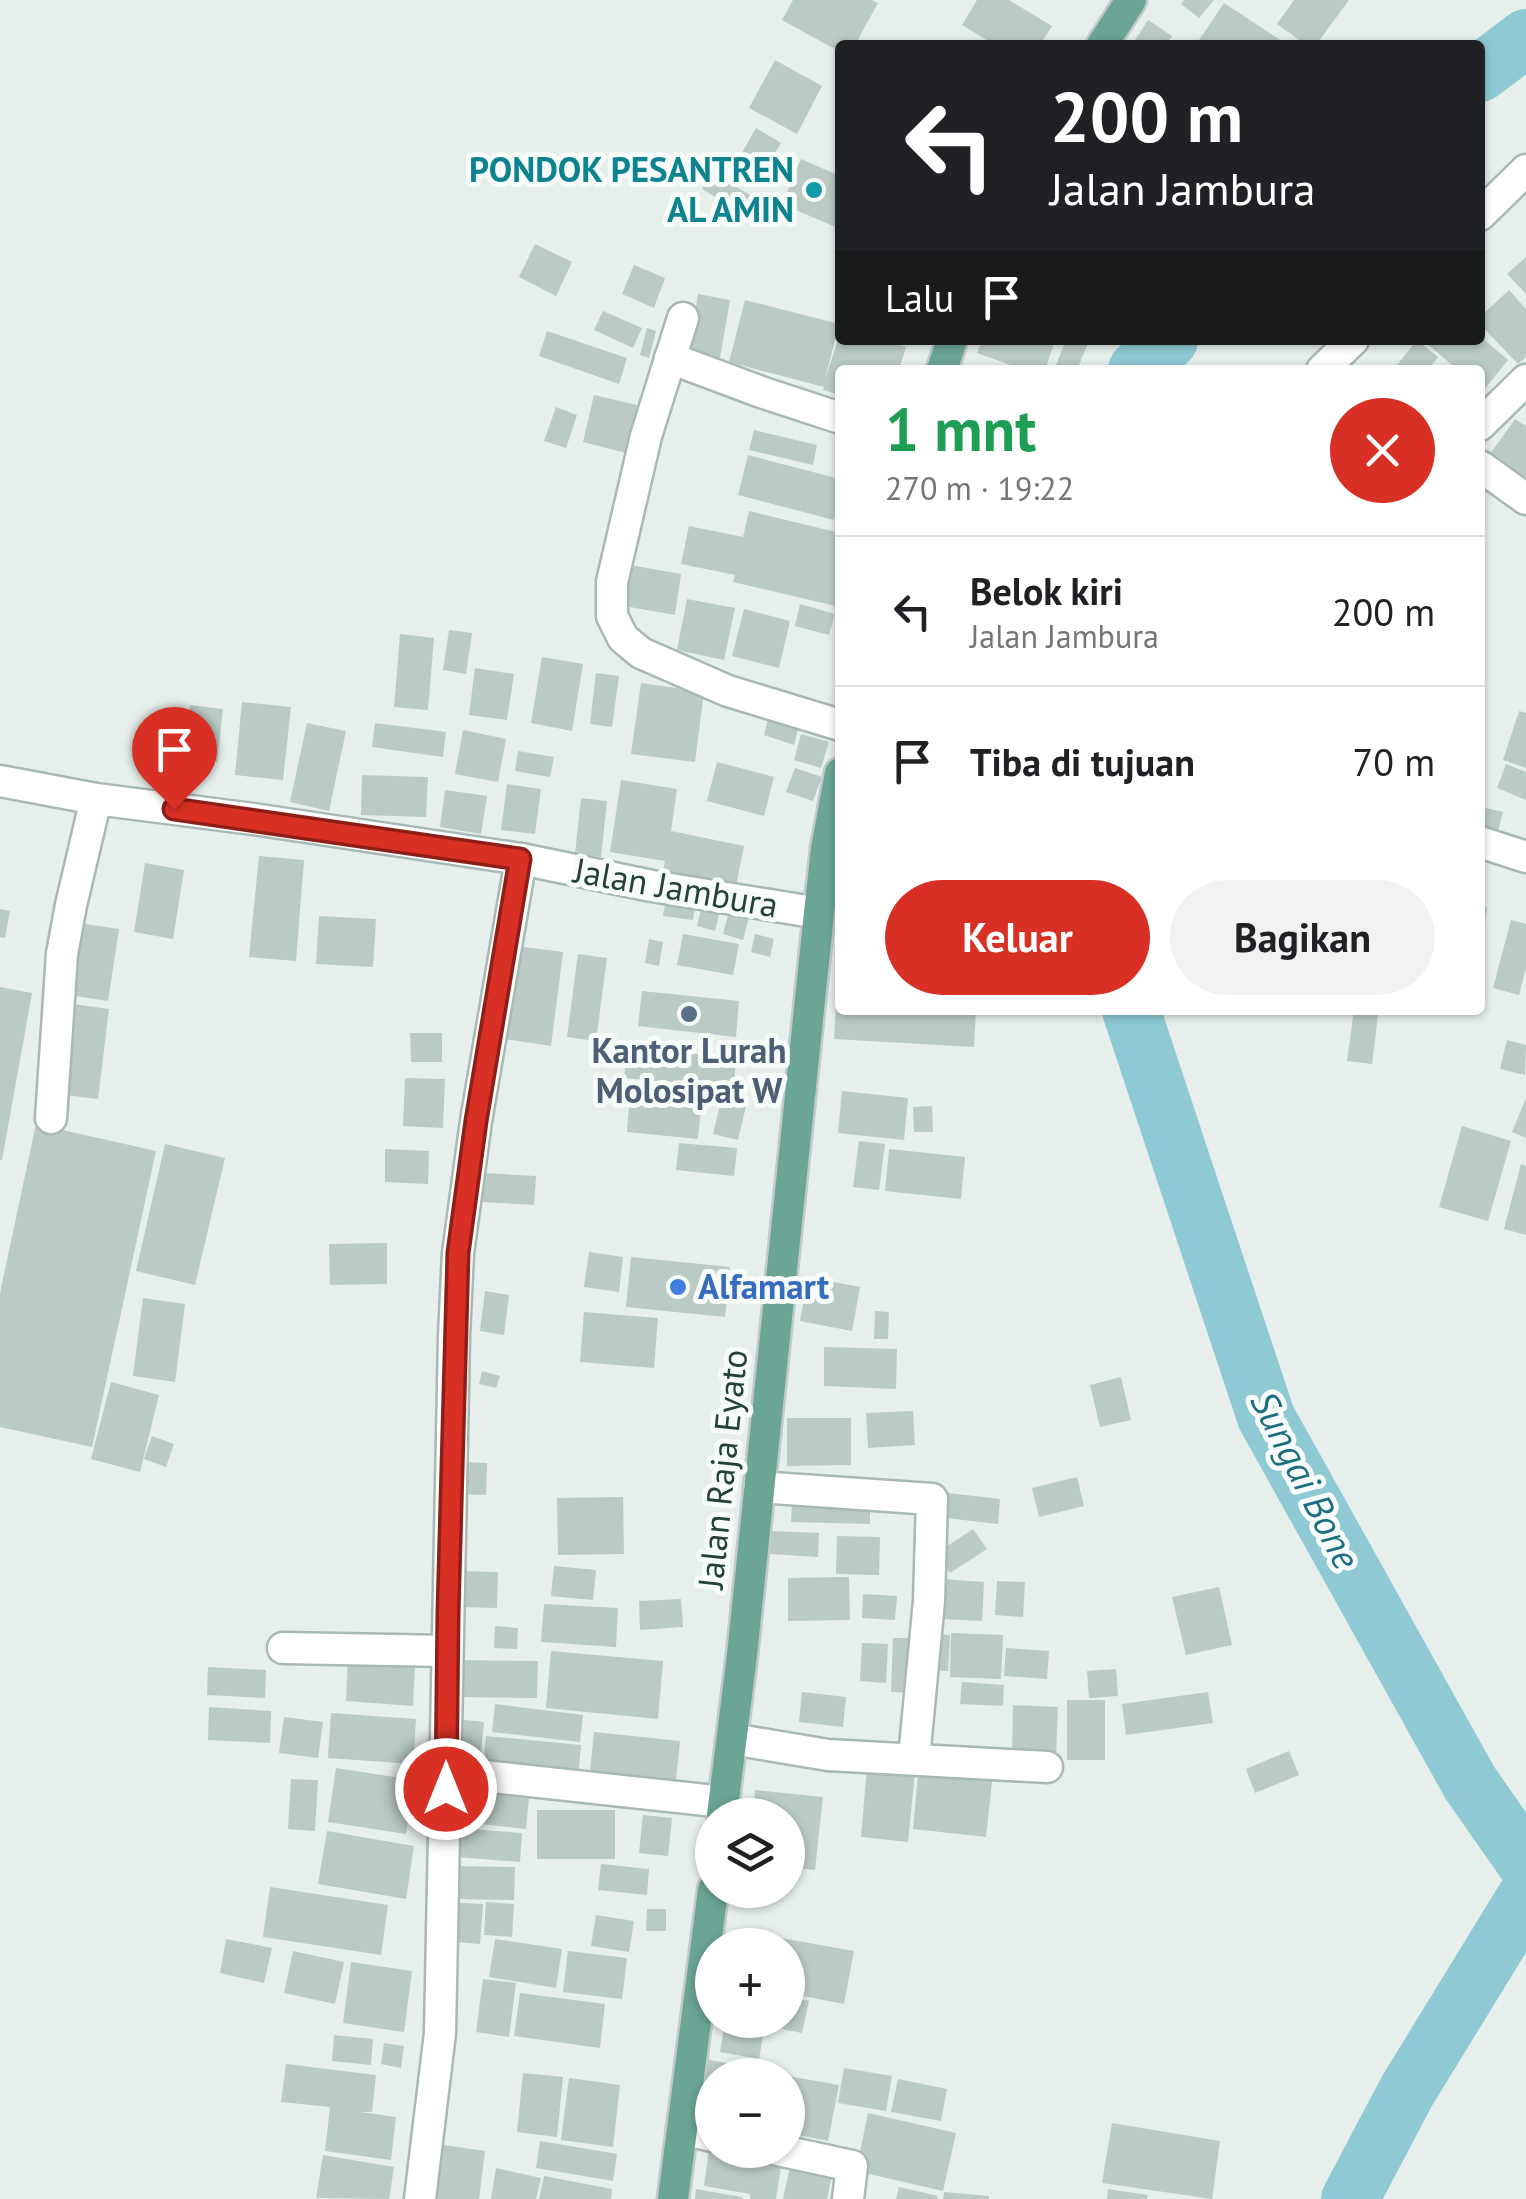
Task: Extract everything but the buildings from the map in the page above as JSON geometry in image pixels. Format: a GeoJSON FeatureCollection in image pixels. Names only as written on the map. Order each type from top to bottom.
{"type":"FeatureCollection","features":[{"type":"Feature","properties":{"kind":"main road"},"geometry":{"type":"LineString","coordinates":[[1105,40],[1131,0]]}},
{"type":"Feature","properties":{"kind":"main road","name":"Jalan Raja Eyato"},"geometry":{"type":"LineString","coordinates":[[724,1798],[826,849],[835,807]]}},
{"type":"Feature","properties":{"kind":"main road"},"geometry":{"type":"LineString","coordinates":[[673,2199],[711,1908]]}},
{"type":"Feature","properties":{"kind":"street"},"geometry":{"type":"LineString","coordinates":[[1485,210],[1526,170]]}},
{"type":"Feature","properties":{"kind":"street"},"geometry":{"type":"LineString","coordinates":[[683,318],[646,436],[612,582],[612,616],[623,638],[640,654],[728,691],[835,723]]}},
{"type":"Feature","properties":{"kind":"street"},"geometry":{"type":"LineString","coordinates":[[1327,365],[1348,345]]}},
{"type":"Feature","properties":{"kind":"street"},"geometry":{"type":"LineString","coordinates":[[670,358],[835,416]]}},
{"type":"Feature","properties":{"kind":"street"},"geometry":{"type":"LineString","coordinates":[[1485,420],[1526,380]]}},
{"type":"Feature","properties":{"kind":"street"},"geometry":{"type":"LineString","coordinates":[[1485,470],[1526,499]]}},
{"type":"Feature","properties":{"kind":"street","name":"Jalan Jambura"},"geometry":{"type":"LineString","coordinates":[[0,781],[96,799],[520,859],[652,886],[819,913]]}},
{"type":"Feature","properties":{"kind":"street"},"geometry":{"type":"LineString","coordinates":[[50,1118],[62,954],[96,799]]}},
{"type":"Feature","properties":{"kind":"street"},"geometry":{"type":"LineString","coordinates":[[1485,844],[1526,858]]}},
{"type":"Feature","properties":{"kind":"street"},"geometry":{"type":"LineString","coordinates":[[420,2199],[440,2033],[458,1253],[520,859]]}},
{"type":"Feature","properties":{"kind":"street"},"geometry":{"type":"LineString","coordinates":[[758,1487],[932,1499],[928,1602],[914,1758]]}},
{"type":"Feature","properties":{"kind":"street"},"geometry":{"type":"LineString","coordinates":[[283,1648],[447,1652]]}},
{"type":"Feature","properties":{"kind":"street"},"geometry":{"type":"LineString","coordinates":[[732,1738],[828,1755],[1047,1767]]}},
{"type":"Feature","properties":{"kind":"street"},"geometry":{"type":"LineString","coordinates":[[447,1772],[695,1804]]}},
{"type":"Feature","properties":{"kind":"street"},"geometry":{"type":"LineString","coordinates":[[682,2129],[695,2132]]}},
{"type":"Feature","properties":{"kind":"street"},"geometry":{"type":"LineString","coordinates":[[805,2156],[852,2166],[848,2199]]}},
{"type":"Feature","properties":{"kind":"waterway","name":"Sungai Bone"},"geometry":{"type":"LineString","coordinates":[[1485,69],[1526,38]]}},
{"type":"Feature","properties":{"kind":"waterway","name":"Sungai Bone"},"geometry":{"type":"LineString","coordinates":[[1142,365],[1164,345]]}},
{"type":"Feature","properties":{"kind":"waterway","name":"Sungai Bone"},"geometry":{"type":"LineString","coordinates":[[1133,1015],[1266,1417],[1470,1783],[1526,1863]]}},
{"type":"Feature","properties":{"kind":"waterway","name":"Sungai Bone"},"geometry":{"type":"LineString","coordinates":[[1350,2199],[1407,2091],[1526,1897]]}},
{"type":"Feature","properties":{"kind":"place","name":"PONDOK PESANTREN AL AMIN"},"geometry":{"type":"Point","coordinates":[814,190]}},
{"type":"Feature","properties":{"kind":"place","name":"Kantor Lurah Molosipat W"},"geometry":{"type":"Point","coordinates":[689,1014]}},
{"type":"Feature","properties":{"kind":"place","name":"Alfamart"},"geometry":{"type":"Point","coordinates":[678,1287]}},
{"type":"Feature","properties":{"kind":"route"},"geometry":{"type":"LineString","coordinates":[[174,809],[520,859],[458,1253],[446,1789]]}}]}
